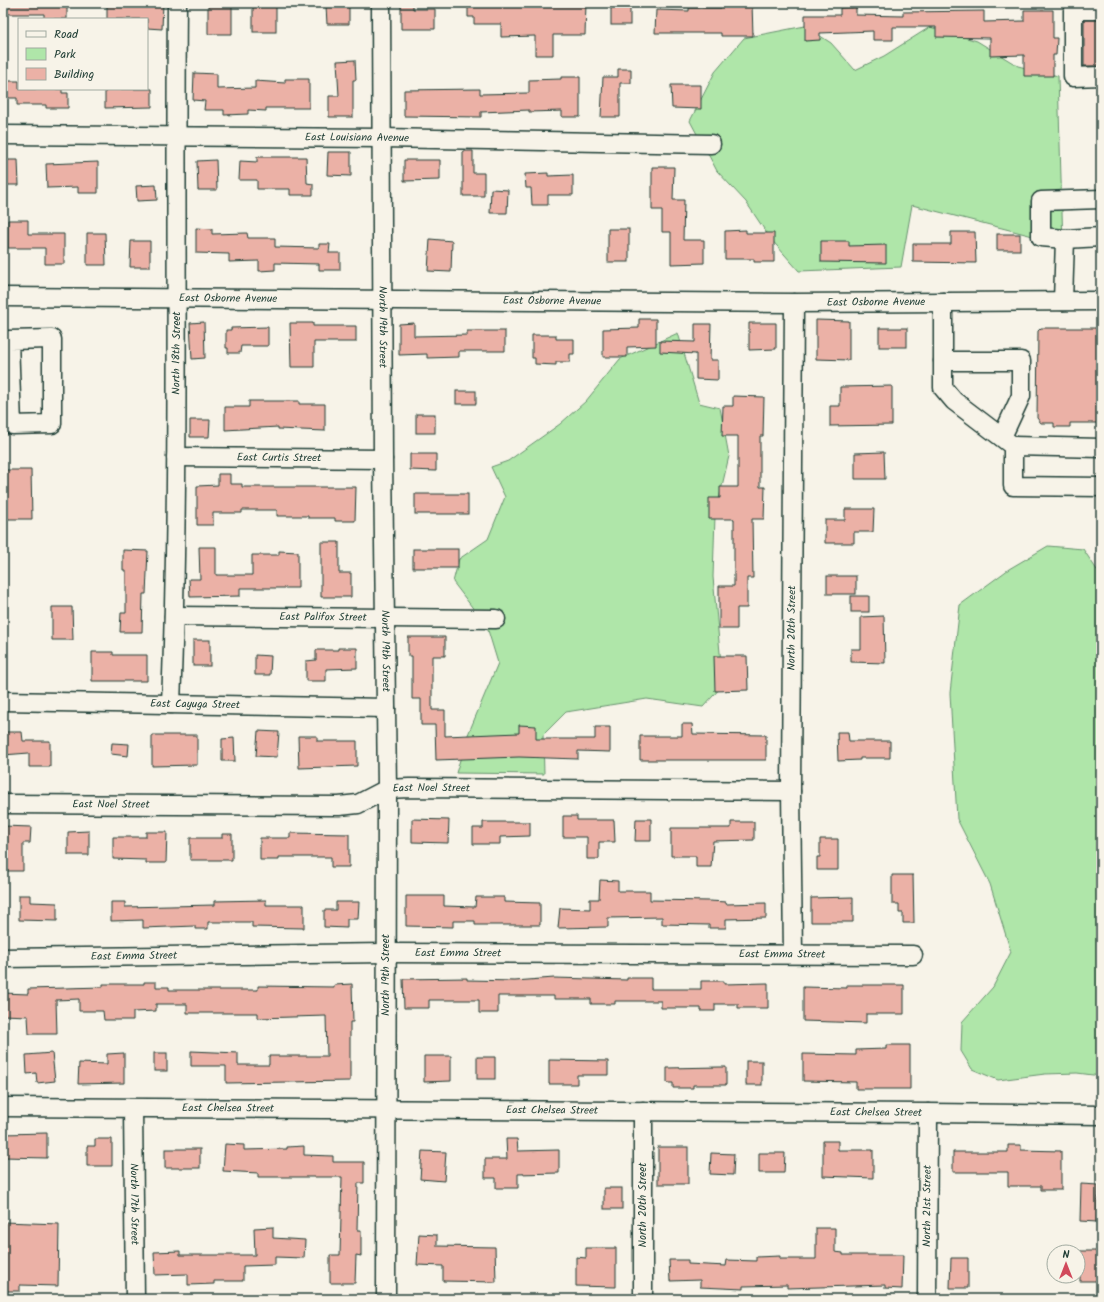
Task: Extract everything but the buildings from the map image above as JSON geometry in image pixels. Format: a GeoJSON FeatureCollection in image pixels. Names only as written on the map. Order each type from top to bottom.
{"type":"FeatureCollection","features":[{"type":"Feature","properties":{"kind":"street","name":"North 18th Street"},"geometry":{"type":"LineString","coordinates":[[171,704],[174,616],[176,456],[177,3]]}},
{"type":"Feature","properties":{"kind":"street","name":"North 19th Street"},"geometry":{"type":"LineString","coordinates":[[381,3],[383,459],[387,789],[386,1299]]}},
{"type":"Feature","properties":{"kind":"street"},"geometry":{"type":"LineString","coordinates":[[1101,10],[1073,10],[1073,77],[1101,76]]}},
{"type":"Feature","properties":{"kind":"street","name":"East Louisiana Avenue"},"geometry":{"type":"LineString","coordinates":[[3,135],[382,138],[711,144]]}},
{"type":"Feature","properties":{"kind":"street"},"geometry":{"type":"LineString","coordinates":[[1101,200],[1041,201],[1041,237],[1101,237]]}},
{"type":"Feature","properties":{"kind":"street"},"geometry":{"type":"LineString","coordinates":[[1063,301],[1065,238]]}},
{"type":"Feature","properties":{"kind":"street","name":"East Osborne Avenue"},"geometry":{"type":"LineString","coordinates":[[3,297],[794,303],[1101,301]]}},
{"type":"Feature","properties":{"kind":"street"},"geometry":{"type":"LineString","coordinates":[[943,302],[943,388],[954,401],[1008,442],[1101,448]]}},
{"type":"Feature","properties":{"kind":"street","name":"North 20th Street"},"geometry":{"type":"LineString","coordinates":[[793,954],[791,791],[794,303]]}},
{"type":"Feature","properties":{"kind":"street"},"geometry":{"type":"LineString","coordinates":[[52,339],[52,424],[12,425],[6,381],[9,340],[52,339]]}},
{"type":"Feature","properties":{"kind":"street"},"geometry":{"type":"LineString","coordinates":[[943,361],[1021,361],[1021,396],[1008,442],[1013,486],[1101,487]]}},
{"type":"Feature","properties":{"kind":"street","name":"East Curtis Street"},"geometry":{"type":"LineString","coordinates":[[176,456],[383,459]]}},
{"type":"Feature","properties":{"kind":"street","name":"East Palifox Street"},"geometry":{"type":"LineString","coordinates":[[174,616],[496,619]]}},
{"type":"Feature","properties":{"kind":"street","name":"East Cayuga Street"},"geometry":{"type":"LineString","coordinates":[[3,701],[386,708]]}},
{"type":"Feature","properties":{"kind":"street","name":"East Noel Street"},"geometry":{"type":"LineString","coordinates":[[3,804],[339,806],[358,804],[387,789],[417,788],[791,791]]}},
{"type":"Feature","properties":{"kind":"street","name":"East Emma Street"},"geometry":{"type":"LineString","coordinates":[[3,958],[386,953],[913,955]]}},
{"type":"Feature","properties":{"kind":"street","name":"East Chelsea Street"},"geometry":{"type":"LineString","coordinates":[[3,1107],[1101,1115]]}},
{"type":"Feature","properties":{"kind":"street","name":"North 17th Street"},"geometry":{"type":"LineString","coordinates":[[133,1108],[135,1299]]}},
{"type":"Feature","properties":{"kind":"street","name":"North 20th Street"},"geometry":{"type":"LineString","coordinates":[[644,1111],[644,1299]]}},
{"type":"Feature","properties":{"kind":"street","name":"North 21st Street"},"geometry":{"type":"LineString","coordinates":[[927,1299],[928,1113]]}},
{"type":"Feature","properties":{"kind":"green space"},"geometry":{"type":"Polygon","coordinates":[[[805,26],[831,43],[855,70],[884,56],[930,27],[977,41],[1018,66],[1058,76],[1063,246],[1029,235],[912,205],[901,267],[799,271],[770,238],[746,202],[717,171],[707,152],[718,152],[718,137],[698,136],[690,121],[715,72],[744,38],[805,26]]]}},
{"type":"Feature","properties":{"kind":"green space"},"geometry":{"type":"Polygon","coordinates":[[[678,333],[699,403],[720,408],[729,456],[715,516],[713,577],[723,685],[703,707],[647,699],[566,712],[543,735],[544,774],[456,773],[467,737],[498,663],[487,627],[503,626],[503,611],[475,611],[453,582],[459,559],[488,539],[505,497],[491,467],[508,461],[560,424],[586,401],[620,359],[678,333]]]}},
{"type":"Feature","properties":{"kind":"green space"},"geometry":{"type":"Polygon","coordinates":[[[1048,546],[1083,549],[1101,576],[1101,653],[1098,656],[1101,673],[1101,1076],[1077,1073],[1045,1074],[998,1080],[972,1069],[961,1051],[962,1022],[993,987],[1011,952],[990,884],[957,819],[950,693],[960,605],[1009,569],[1048,546]]]}}]}
